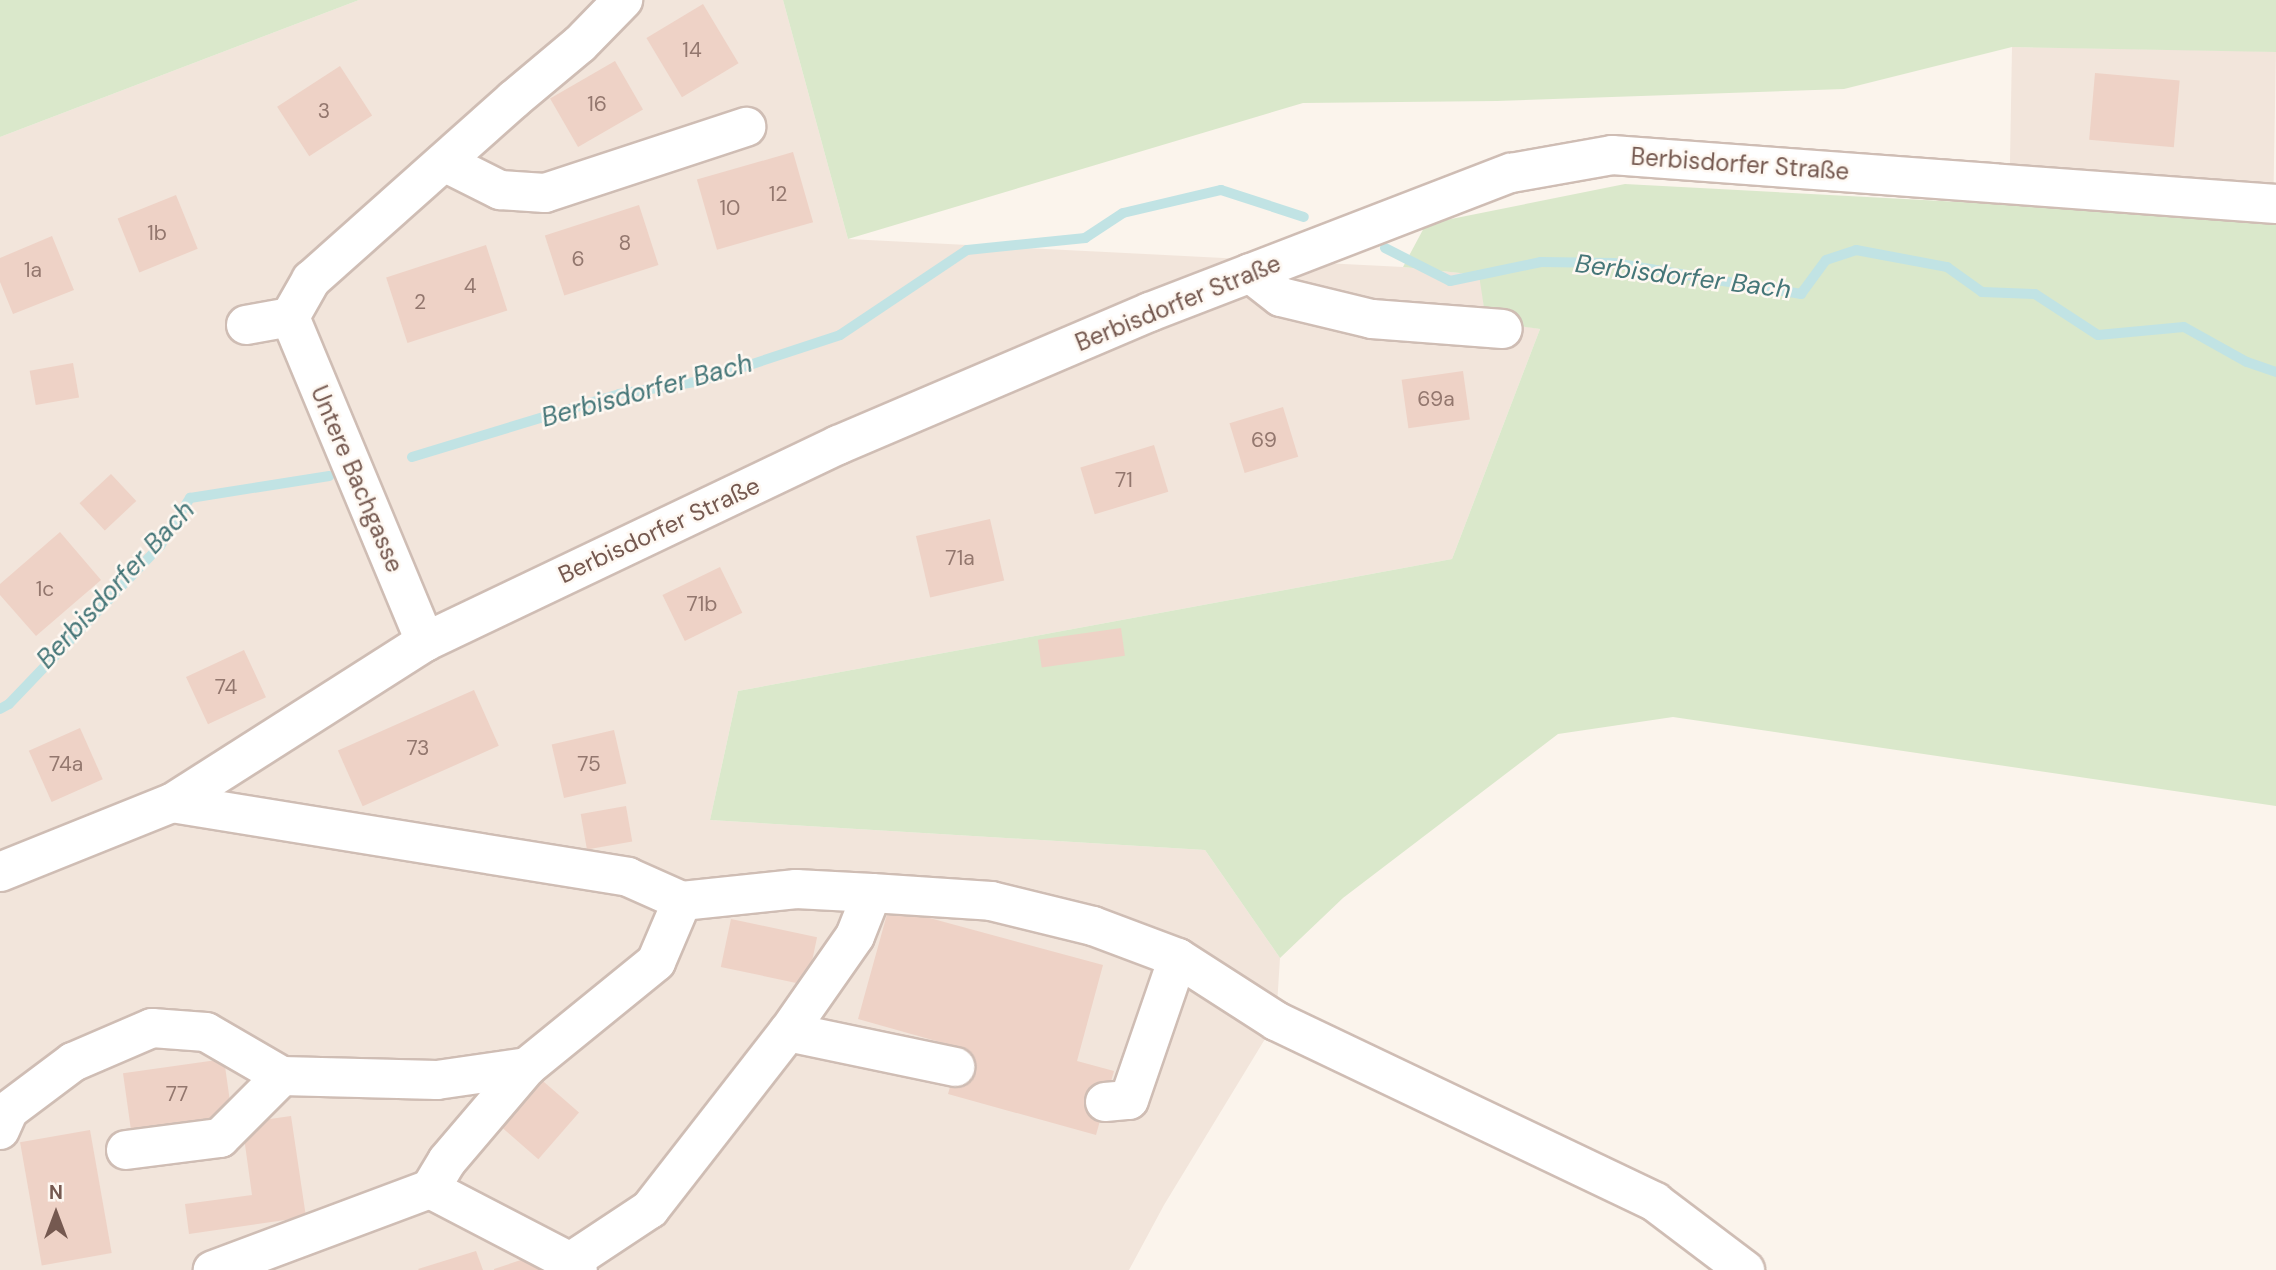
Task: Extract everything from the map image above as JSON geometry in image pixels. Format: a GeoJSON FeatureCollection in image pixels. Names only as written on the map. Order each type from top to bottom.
{"type":"FeatureCollection","features":[{"type":"Feature","properties":{"kind":"street"},"geometry":{"type":"LineString","coordinates":[[246,325],[290,317],[311,280],[580,44],[623,0]]}},
{"type":"Feature","properties":{"kind":"street"},"geometry":{"type":"LineString","coordinates":[[444,162],[500,190],[545,193],[746,127]]}},
{"type":"Feature","properties":{"kind":"street","name":"Berbisdorfer Straße"},"geometry":{"type":"LineString","coordinates":[[0,872],[172,803],[425,642],[838,445],[1150,312],[1511,173],[1612,155],[2276,204]]}},
{"type":"Feature","properties":{"kind":"street"},"geometry":{"type":"LineString","coordinates":[[1250,273],[1281,297],[1372,319],[1503,329]]}},
{"type":"Feature","properties":{"kind":"street","name":"Untere Bachgasse"},"geometry":{"type":"LineString","coordinates":[[290,317],[425,642]]}},
{"type":"Feature","properties":{"kind":"street"},"geometry":{"type":"LineString","coordinates":[[172,803],[628,877],[681,901],[796,889],[872,893],[992,901],[1094,926],[1178,958],[1276,1021],[1655,1202],[1745,1270]]}},
{"type":"Feature","properties":{"kind":"street"},"geometry":{"type":"LineString","coordinates":[[430,1189],[574,1266],[650,1209],[788,1032],[855,936],[872,893]]}},
{"type":"Feature","properties":{"kind":"street"},"geometry":{"type":"LineString","coordinates":[[213,1270],[430,1189],[447,1161],[527,1067],[656,962],[681,901]]}},
{"type":"Feature","properties":{"kind":"street"},"geometry":{"type":"LineString","coordinates":[[1105,1102],[1129,1100],[1178,958]]}},
{"type":"Feature","properties":{"kind":"street"},"geometry":{"type":"LineString","coordinates":[[0,1130],[9,1110],[72,1062],[152,1028],[206,1032],[282,1076],[437,1080],[527,1067]]}},
{"type":"Feature","properties":{"kind":"street"},"geometry":{"type":"LineString","coordinates":[[788,1032],[955,1067]]}},
{"type":"Feature","properties":{"kind":"street"},"geometry":{"type":"LineString","coordinates":[[126,1150],[220,1138],[282,1076]]}},
{"type":"Feature","properties":{"kind":"shaded area"},"geometry":{"type":"Polygon","coordinates":[[[359,0],[783,0],[848,239],[1403,267],[1480,275],[1486,320],[1540,329],[1452,559],[738,691],[710,820],[1205,850],[1280,958],[1276,1021],[1164,1205],[1129,1270],[0,1270],[0,137],[359,0]]]}},
{"type":"Feature","properties":{"kind":"shaded area"},"geometry":{"type":"Polygon","coordinates":[[[2012,47],[2276,52],[2273,210],[2009,205],[2012,47]]]}},
{"type":"Feature","properties":{"kind":"green space"},"geometry":{"type":"Polygon","coordinates":[[[0,0],[359,0],[0,137],[0,0]]]}},
{"type":"Feature","properties":{"kind":"green space"},"geometry":{"type":"Polygon","coordinates":[[[783,0],[2276,0],[2276,52],[2012,47],[1844,89],[1497,101],[1303,103],[848,239],[783,0]]]}},
{"type":"Feature","properties":{"kind":"green space"},"geometry":{"type":"Polygon","coordinates":[[[1625,184],[1998,204],[2276,224],[2276,806],[1673,717],[1558,734],[1343,898],[1280,958],[1205,850],[710,820],[738,691],[1452,559],[1540,329],[1486,321],[1479,275],[1403,267],[1426,224],[1625,184]]]}},
{"type":"Feature","properties":{"kind":"building"},"geometry":{"type":"Polygon","coordinates":[[[703,4],[739,63],[682,97],[646,38],[703,4]]]}},
{"type":"Feature","properties":{"kind":"building"},"geometry":{"type":"Polygon","coordinates":[[[615,61],[643,109],[578,147],[550,98],[615,61]]]}},
{"type":"Feature","properties":{"kind":"building"},"geometry":{"type":"Polygon","coordinates":[[[340,66],[372,115],[309,156],[277,107],[340,66]]]}},
{"type":"Feature","properties":{"kind":"building"},"geometry":{"type":"Polygon","coordinates":[[[2095,73],[2180,80],[2174,147],[2089,140],[2095,73]]]}},
{"type":"Feature","properties":{"kind":"building"},"geometry":{"type":"Polygon","coordinates":[[[793,152],[813,222],[717,250],[697,180],[793,152]]]}},
{"type":"Feature","properties":{"kind":"building"},"geometry":{"type":"Polygon","coordinates":[[[176,195],[198,249],[139,272],[118,219],[176,195]]]}},
{"type":"Feature","properties":{"kind":"building"},"geometry":{"type":"Polygon","coordinates":[[[639,205],[658,265],[564,296],[545,236],[639,205]]]}},
{"type":"Feature","properties":{"kind":"building"},"geometry":{"type":"Polygon","coordinates":[[[52,236],[74,290],[13,314],[0,282],[0,258],[52,236]]]}},
{"type":"Feature","properties":{"kind":"building"},"geometry":{"type":"Polygon","coordinates":[[[486,245],[507,311],[407,343],[386,277],[486,245]]]}},
{"type":"Feature","properties":{"kind":"building"},"geometry":{"type":"Polygon","coordinates":[[[73,363],[79,397],[36,405],[30,371],[73,363]]]}},
{"type":"Feature","properties":{"kind":"building"},"geometry":{"type":"Polygon","coordinates":[[[1463,371],[1470,420],[1408,428],[1402,380],[1463,371]]]}},
{"type":"Feature","properties":{"kind":"building"},"geometry":{"type":"Polygon","coordinates":[[[1283,407],[1298,457],[1245,473],[1229,423],[1283,407]]]}},
{"type":"Feature","properties":{"kind":"building"},"geometry":{"type":"Polygon","coordinates":[[[1154,445],[1168,492],[1095,514],[1080,468],[1154,445]]]}},
{"type":"Feature","properties":{"kind":"building"},"geometry":{"type":"Polygon","coordinates":[[[111,474],[136,501],[105,530],[80,503],[111,474]]]}},
{"type":"Feature","properties":{"kind":"building"},"geometry":{"type":"Polygon","coordinates":[[[990,519],[1004,580],[930,597],[916,536],[990,519]]]}},
{"type":"Feature","properties":{"kind":"building"},"geometry":{"type":"Polygon","coordinates":[[[60,532],[101,580],[36,636],[0,595],[0,584],[60,532]]]}},
{"type":"Feature","properties":{"kind":"building"},"geometry":{"type":"Polygon","coordinates":[[[720,567],[742,613],[685,641],[662,595],[720,567]]]}},
{"type":"Feature","properties":{"kind":"building"},"geometry":{"type":"Polygon","coordinates":[[[1121,628],[1125,656],[1042,667],[1038,640],[1121,628]]]}},
{"type":"Feature","properties":{"kind":"building"},"geometry":{"type":"Polygon","coordinates":[[[244,650],[266,697],[208,724],[186,677],[244,650]]]}},
{"type":"Feature","properties":{"kind":"building"},"geometry":{"type":"Polygon","coordinates":[[[474,690],[499,746],[363,806],[338,751],[474,690]]]}},
{"type":"Feature","properties":{"kind":"building"},"geometry":{"type":"Polygon","coordinates":[[[80,728],[103,779],[52,802],[29,751],[80,728]]]}},
{"type":"Feature","properties":{"kind":"building"},"geometry":{"type":"Polygon","coordinates":[[[614,730],[626,784],[564,798],[552,744],[614,730]]]}},
{"type":"Feature","properties":{"kind":"building"},"geometry":{"type":"Polygon","coordinates":[[[626,806],[632,841],[587,849],[581,814],[626,806]]]}},
{"type":"Feature","properties":{"kind":"building"},"geometry":{"type":"Polygon","coordinates":[[[889,907],[1103,965],[1077,1061],[1114,1071],[1096,1135],[948,1094],[961,1048],[858,1019],[889,907]]]}},
{"type":"Feature","properties":{"kind":"building"},"geometry":{"type":"Polygon","coordinates":[[[731,919],[817,937],[807,985],[721,967],[731,919]]]}},
{"type":"Feature","properties":{"kind":"building"},"geometry":{"type":"Polygon","coordinates":[[[224,1059],[232,1117],[131,1132],[123,1073],[224,1059]]]}},
{"type":"Feature","properties":{"kind":"building"},"geometry":{"type":"Polygon","coordinates":[[[536,1075],[579,1112],[538,1159],[495,1122],[536,1075]]]}},
{"type":"Feature","properties":{"kind":"building"},"geometry":{"type":"Polygon","coordinates":[[[291,1116],[306,1217],[189,1234],[185,1204],[252,1195],[242,1123],[291,1116]]]}},
{"type":"Feature","properties":{"kind":"building"},"geometry":{"type":"Polygon","coordinates":[[[90,1130],[112,1253],[42,1265],[20,1142],[90,1130]]]}},
{"type":"Feature","properties":{"kind":"building"},"geometry":{"type":"Polygon","coordinates":[[[476,1251],[483,1270],[418,1269],[476,1251]]]}},
{"type":"Feature","properties":{"kind":"building"},"geometry":{"type":"Polygon","coordinates":[[[539,1254],[544,1270],[494,1270],[494,1269],[539,1254]]]}},
{"type":"Feature","properties":{"kind":"waterway","name":"Berbisdorfer Bach"},"geometry":{"type":"LineString","coordinates":[[412,457],[619,394],[701,381],[840,335],[967,250],[1085,238],[1123,213],[1221,190],[1304,217]]}},
{"type":"Feature","properties":{"kind":"waterway","name":"Berbisdorfer Bach"},"geometry":{"type":"LineString","coordinates":[[1385,248],[1450,281],[1541,262],[1614,263],[1801,294],[1826,260],[1856,250],[1947,267],[1982,292],[2035,294],[2098,335],[2184,327],[2247,362],[2276,372]]}},
{"type":"Feature","properties":{"kind":"waterway","name":"Berbisdorfer Bach"},"geometry":{"type":"LineString","coordinates":[[0,709],[9,704],[160,546],[190,498],[329,476]]}}]}
